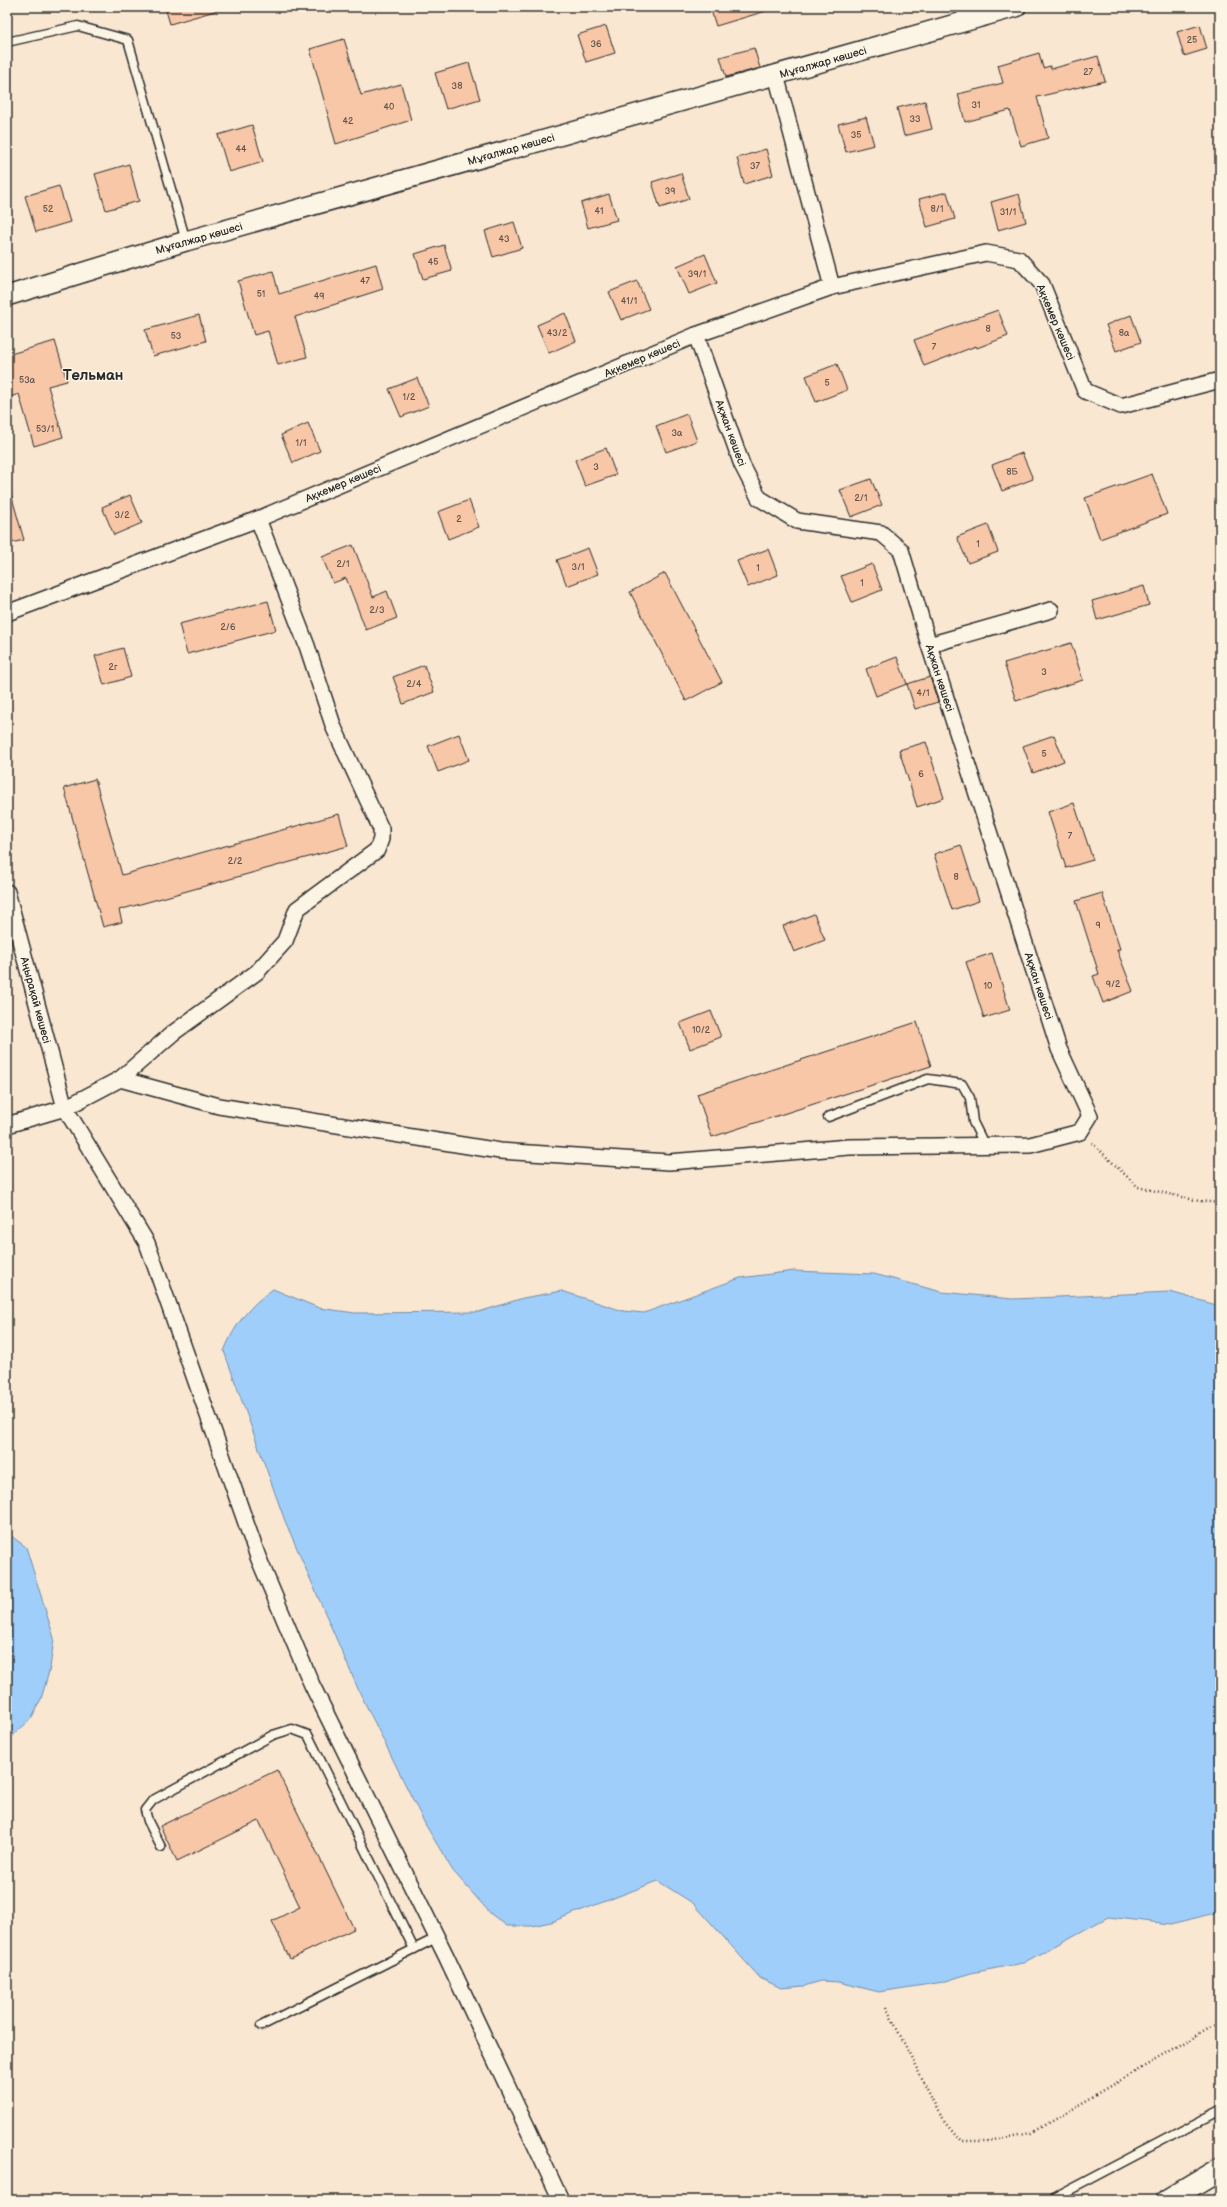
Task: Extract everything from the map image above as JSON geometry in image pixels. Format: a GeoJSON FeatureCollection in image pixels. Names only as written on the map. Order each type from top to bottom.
{"type":"FeatureCollection","features":[{"type":"Feature","properties":{"kind":"main road"},"geometry":{"type":"LineString","coordinates":[[1168,2200],[1220,2168]]}},
{"type":"Feature","properties":{"kind":"street","name":"Мұғалжар көшесі"},"geometry":{"type":"LineString","coordinates":[[7,296],[186,241],[776,75],[966,14],[1016,7]]}},
{"type":"Feature","properties":{"kind":"street"},"geometry":{"type":"LineString","coordinates":[[776,75],[832,288]]}},
{"type":"Feature","properties":{"kind":"street","name":"Ақкемер көшесі"},"geometry":{"type":"LineString","coordinates":[[7,613],[258,519],[696,335],[832,288],[986,253],[1019,259],[1042,284],[1084,391],[1121,406],[1220,380]]}},
{"type":"Feature","properties":{"kind":"street","name":"Ақжан көшесі"},"geometry":{"type":"LineString","coordinates":[[696,335],[742,465],[759,498],[797,521],[881,533],[901,550],[929,645],[1059,1049],[1090,1116],[1080,1132]]}},
{"type":"Feature","properties":{"kind":"street"},"geometry":{"type":"LineString","coordinates":[[7,1125],[65,1108],[120,1079],[173,1033],[257,972],[285,941],[297,909],[377,850],[381,839],[380,828],[334,728],[307,646],[258,519]]}},
{"type":"Feature","properties":{"kind":"street"},"geometry":{"type":"LineString","coordinates":[[929,645],[1051,610]]}},
{"type":"Feature","properties":{"kind":"street","name":"Аңырақай көшесі"},"geometry":{"type":"LineString","coordinates":[[7,892],[65,1108],[147,1243],[261,1564],[312,1685],[436,1938],[561,2200]]}},
{"type":"Feature","properties":{"kind":"street"},"geometry":{"type":"LineString","coordinates":[[120,1079],[219,1106],[500,1151],[669,1162],[849,1147],[1030,1145],[1080,1132]]}},
{"type":"Feature","properties":{"kind":"lane"},"geometry":{"type":"LineString","coordinates":[[7,42],[78,26],[128,40],[186,241]]}},
{"type":"Feature","properties":{"kind":"lane"},"geometry":{"type":"LineString","coordinates":[[828,1117],[928,1079],[952,1081],[962,1084],[970,1098],[973,1122],[985,1146]]}},
{"type":"Feature","properties":{"kind":"lane"},"geometry":{"type":"LineString","coordinates":[[161,1847],[148,1821],[146,1810],[153,1800],[273,1735],[292,1729],[303,1733],[308,1736],[414,1949]]}},
{"type":"Feature","properties":{"kind":"lane"},"geometry":{"type":"LineString","coordinates":[[261,2026],[436,1938]]}},
{"type":"Feature","properties":{"kind":"lane"},"geometry":{"type":"LineString","coordinates":[[1051,2200],[1220,2111]]}},
{"type":"Feature","properties":{"kind":"path"},"geometry":{"type":"LineString","coordinates":[[1080,1132],[1138,1187],[1199,1201],[1220,1203]]}},
{"type":"Feature","properties":{"kind":"path"},"geometry":{"type":"LineString","coordinates":[[886,2007],[939,2113],[962,2141],[988,2141],[1031,2133],[1220,2022]]}},
{"type":"Feature","properties":{"kind":"water"},"geometry":{"type":"Polygon","coordinates":[[[794,1271],[874,1274],[942,1292],[1013,1299],[1170,1292],[1220,1306],[1220,1910],[1216,1913],[1170,1924],[1108,1917],[1023,1963],[971,1973],[943,1982],[879,1992],[839,1982],[821,1981],[804,1986],[781,1988],[760,1978],[694,1904],[658,1881],[551,1922],[532,1926],[507,1926],[491,1914],[453,1871],[425,1824],[359,1691],[285,1521],[224,1351],[233,1332],[250,1309],[264,1295],[273,1289],[319,1308],[355,1313],[479,1312],[523,1298],[562,1291],[623,1311],[644,1313],[740,1278],[794,1271]]]}},
{"type":"Feature","properties":{"kind":"water"},"geometry":{"type":"Polygon","coordinates":[[[7,1533],[26,1547],[54,1638],[50,1668],[41,1699],[31,1719],[7,1741],[7,1533]]]}},
{"type":"Feature","properties":{"kind":"building"},"geometry":{"type":"Polygon","coordinates":[[[165,7],[215,7],[215,11],[170,24],[165,7]]]}},
{"type":"Feature","properties":{"kind":"building"},"geometry":{"type":"Polygon","coordinates":[[[710,7],[765,7],[766,11],[716,26],[710,7]]]}},
{"type":"Feature","properties":{"kind":"building"},"geometry":{"type":"Polygon","coordinates":[[[1200,25],[1207,49],[1184,56],[1177,32],[1200,25]]]}},
{"type":"Feature","properties":{"kind":"building"},"geometry":{"type":"Polygon","coordinates":[[[606,26],[615,53],[586,62],[577,35],[606,26]]]}},
{"type":"Feature","properties":{"kind":"building"},"geometry":{"type":"Polygon","coordinates":[[[344,39],[361,95],[401,84],[411,120],[336,144],[310,49],[344,39]]]}},
{"type":"Feature","properties":{"kind":"building"},"geometry":{"type":"Polygon","coordinates":[[[754,48],[760,68],[726,77],[720,57],[754,48]]]}},
{"type":"Feature","properties":{"kind":"building"},"geometry":{"type":"Polygon","coordinates":[[[1039,53],[1043,68],[1050,66],[1051,69],[1098,56],[1105,81],[1037,97],[1048,138],[1021,146],[1010,110],[965,122],[958,94],[1003,83],[998,65],[1039,53]]]}},
{"type":"Feature","properties":{"kind":"building"},"geometry":{"type":"Polygon","coordinates":[[[469,63],[480,99],[446,109],[435,73],[469,63]]]}},
{"type":"Feature","properties":{"kind":"building"},"geometry":{"type":"Polygon","coordinates":[[[925,101],[932,129],[904,136],[897,108],[925,101]]]}},
{"type":"Feature","properties":{"kind":"building"},"geometry":{"type":"Polygon","coordinates":[[[866,117],[874,145],[846,152],[838,124],[866,117]]]}},
{"type":"Feature","properties":{"kind":"building"},"geometry":{"type":"Polygon","coordinates":[[[252,125],[263,162],[229,172],[218,135],[252,125]]]}},
{"type":"Feature","properties":{"kind":"building"},"geometry":{"type":"Polygon","coordinates":[[[766,149],[773,175],[744,184],[737,158],[766,149]]]}},
{"type":"Feature","properties":{"kind":"building"},"geometry":{"type":"Polygon","coordinates":[[[129,164],[139,201],[106,210],[95,174],[129,164]]]}},
{"type":"Feature","properties":{"kind":"building"},"geometry":{"type":"Polygon","coordinates":[[[681,173],[689,199],[660,208],[652,182],[681,173]]]}},
{"type":"Feature","properties":{"kind":"building"},"geometry":{"type":"Polygon","coordinates":[[[59,186],[70,222],[36,232],[25,196],[59,186]]]}},
{"type":"Feature","properties":{"kind":"building"},"geometry":{"type":"Polygon","coordinates":[[[947,192],[955,219],[927,227],[919,199],[947,192]]]}},
{"type":"Feature","properties":{"kind":"building"},"geometry":{"type":"Polygon","coordinates":[[[609,194],[617,220],[588,228],[581,203],[609,194]]]}},
{"type":"Feature","properties":{"kind":"building"},"geometry":{"type":"Polygon","coordinates":[[[1019,194],[1026,222],[998,230],[991,202],[1019,194]]]}},
{"type":"Feature","properties":{"kind":"building"},"geometry":{"type":"Polygon","coordinates":[[[514,222],[522,248],[493,257],[485,231],[514,222]]]}},
{"type":"Feature","properties":{"kind":"building"},"geometry":{"type":"Polygon","coordinates":[[[444,245],[452,271],[423,279],[415,254],[444,245]]]}},
{"type":"Feature","properties":{"kind":"building"},"geometry":{"type":"Polygon","coordinates":[[[705,254],[717,283],[689,294],[677,266],[705,254]]]}},
{"type":"Feature","properties":{"kind":"building"},"geometry":{"type":"Polygon","coordinates":[[[376,264],[383,289],[295,317],[307,357],[278,365],[268,331],[254,335],[238,281],[273,271],[279,294],[376,264]]]}},
{"type":"Feature","properties":{"kind":"building"},"geometry":{"type":"Polygon","coordinates":[[[637,281],[649,309],[621,320],[609,292],[637,281]]]}},
{"type":"Feature","properties":{"kind":"building"},"geometry":{"type":"Polygon","coordinates":[[[998,310],[1008,336],[977,348],[976,346],[924,366],[914,340],[998,310]]]}},
{"type":"Feature","properties":{"kind":"building"},"geometry":{"type":"Polygon","coordinates":[[[565,313],[576,341],[549,353],[537,325],[565,313]]]}},
{"type":"Feature","properties":{"kind":"building"},"geometry":{"type":"Polygon","coordinates":[[[199,315],[206,341],[153,356],[145,330],[199,315]]]}},
{"type":"Feature","properties":{"kind":"building"},"geometry":{"type":"Polygon","coordinates":[[[1131,315],[1141,342],[1116,351],[1106,325],[1131,315]]]}},
{"type":"Feature","properties":{"kind":"building"},"geometry":{"type":"Polygon","coordinates":[[[55,341],[67,381],[48,386],[63,437],[34,446],[19,394],[7,398],[7,355],[55,341]]]}},
{"type":"Feature","properties":{"kind":"building"},"geometry":{"type":"Polygon","coordinates":[[[837,364],[847,390],[816,402],[806,376],[837,364]]]}},
{"type":"Feature","properties":{"kind":"building"},"geometry":{"type":"Polygon","coordinates":[[[417,378],[429,406],[401,417],[389,389],[417,378]]]}},
{"type":"Feature","properties":{"kind":"building"},"geometry":{"type":"Polygon","coordinates":[[[687,414],[697,441],[666,452],[656,426],[687,414]]]}},
{"type":"Feature","properties":{"kind":"building"},"geometry":{"type":"Polygon","coordinates":[[[308,423],[320,451],[293,463],[281,435],[308,423]]]}},
{"type":"Feature","properties":{"kind":"building"},"geometry":{"type":"Polygon","coordinates":[[[606,448],[616,475],[585,486],[575,460],[606,448]]]}},
{"type":"Feature","properties":{"kind":"building"},"geometry":{"type":"Polygon","coordinates":[[[1022,453],[1033,479],[1002,491],[992,465],[1022,453]]]}},
{"type":"Feature","properties":{"kind":"building"},"geometry":{"type":"Polygon","coordinates":[[[1152,474],[1167,514],[1100,539],[1085,498],[1152,474]]]}},
{"type":"Feature","properties":{"kind":"building"},"geometry":{"type":"Polygon","coordinates":[[[871,479],[882,505],[851,517],[840,490],[871,479]]]}},
{"type":"Feature","properties":{"kind":"building"},"geometry":{"type":"Polygon","coordinates":[[[11,494],[24,540],[7,544],[7,495],[11,494]]]}},
{"type":"Feature","properties":{"kind":"building"},"geometry":{"type":"Polygon","coordinates":[[[130,495],[142,523],[114,535],[102,507],[130,495]]]}},
{"type":"Feature","properties":{"kind":"building"},"geometry":{"type":"Polygon","coordinates":[[[469,500],[479,527],[448,539],[438,512],[469,500]]]}},
{"type":"Feature","properties":{"kind":"building"},"geometry":{"type":"Polygon","coordinates":[[[988,525],[998,552],[968,563],[957,537],[988,525]]]}},
{"type":"Feature","properties":{"kind":"building"},"geometry":{"type":"Polygon","coordinates":[[[353,545],[373,597],[387,591],[397,618],[366,630],[346,578],[333,583],[322,557],[353,545]]]}},
{"type":"Feature","properties":{"kind":"building"},"geometry":{"type":"Polygon","coordinates":[[[588,548],[598,574],[567,586],[557,560],[588,548]]]}},
{"type":"Feature","properties":{"kind":"building"},"geometry":{"type":"Polygon","coordinates":[[[768,549],[778,575],[748,587],[737,561],[768,549]]]}},
{"type":"Feature","properties":{"kind":"building"},"geometry":{"type":"Polygon","coordinates":[[[872,564],[882,590],[852,602],[841,576],[872,564]]]}},
{"type":"Feature","properties":{"kind":"building"},"geometry":{"type":"Polygon","coordinates":[[[665,573],[722,682],[686,701],[630,592],[665,573]]]}},
{"type":"Feature","properties":{"kind":"building"},"geometry":{"type":"Polygon","coordinates":[[[1144,586],[1149,605],[1097,620],[1092,601],[1144,586]]]}},
{"type":"Feature","properties":{"kind":"building"},"geometry":{"type":"Polygon","coordinates":[[[268,601],[276,630],[187,654],[179,624],[268,601]]]}},
{"type":"Feature","properties":{"kind":"building"},"geometry":{"type":"Polygon","coordinates":[[[1071,643],[1083,680],[1016,701],[1004,663],[1071,643]]]}},
{"type":"Feature","properties":{"kind":"building"},"geometry":{"type":"Polygon","coordinates":[[[123,648],[131,677],[104,685],[95,656],[123,648]]]}},
{"type":"Feature","properties":{"kind":"building"},"geometry":{"type":"Polygon","coordinates":[[[897,657],[907,684],[876,696],[866,669],[897,657]]]}},
{"type":"Feature","properties":{"kind":"building"},"geometry":{"type":"Polygon","coordinates":[[[424,665],[434,692],[403,704],[393,677],[424,665]]]}},
{"type":"Feature","properties":{"kind":"building"},"geometry":{"type":"Polygon","coordinates":[[[930,677],[938,702],[915,709],[907,684],[930,677]]]}},
{"type":"Feature","properties":{"kind":"building"},"geometry":{"type":"Polygon","coordinates":[[[459,734],[469,760],[438,772],[428,746],[459,734]]]}},
{"type":"Feature","properties":{"kind":"building"},"geometry":{"type":"Polygon","coordinates":[[[1054,735],[1064,761],[1033,773],[1023,746],[1054,735]]]}},
{"type":"Feature","properties":{"kind":"building"},"geometry":{"type":"Polygon","coordinates":[[[926,742],[944,798],[917,807],[899,750],[926,742]]]}},
{"type":"Feature","properties":{"kind":"building"},"geometry":{"type":"Polygon","coordinates":[[[95,779],[122,875],[339,814],[348,846],[119,910],[122,922],[103,927],[64,788],[95,779]]]}},
{"type":"Feature","properties":{"kind":"building"},"geometry":{"type":"Polygon","coordinates":[[[1074,803],[1093,860],[1066,868],[1048,812],[1074,803]]]}},
{"type":"Feature","properties":{"kind":"building"},"geometry":{"type":"Polygon","coordinates":[[[961,845],[979,901],[952,910],[934,854],[961,845]]]}},
{"type":"Feature","properties":{"kind":"building"},"geometry":{"type":"Polygon","coordinates":[[[1102,893],[1120,949],[1117,950],[1133,991],[1103,1003],[1093,976],[1099,974],[1076,901],[1102,893]]]}},
{"type":"Feature","properties":{"kind":"building"},"geometry":{"type":"Polygon","coordinates":[[[814,914],[825,940],[794,952],[783,926],[814,914]]]}},
{"type":"Feature","properties":{"kind":"building"},"geometry":{"type":"Polygon","coordinates":[[[992,953],[1010,1010],[984,1018],[966,962],[992,953]]]}},
{"type":"Feature","properties":{"kind":"building"},"geometry":{"type":"Polygon","coordinates":[[[711,1011],[721,1037],[690,1049],[680,1023],[711,1011]]]}},
{"type":"Feature","properties":{"kind":"building"},"geometry":{"type":"Polygon","coordinates":[[[917,1022],[931,1066],[712,1137],[697,1094],[917,1022]]]}},
{"type":"Feature","properties":{"kind":"building"},"geometry":{"type":"Polygon","coordinates":[[[277,1770],[354,1929],[290,1959],[272,1921],[300,1907],[259,1821],[177,1861],[160,1826],[277,1770]]]}},
{"type":"Feature","properties":{"kind":"district","name":"Тельман"},"geometry":{"type":"Point","coordinates":[93,375]}}]}
